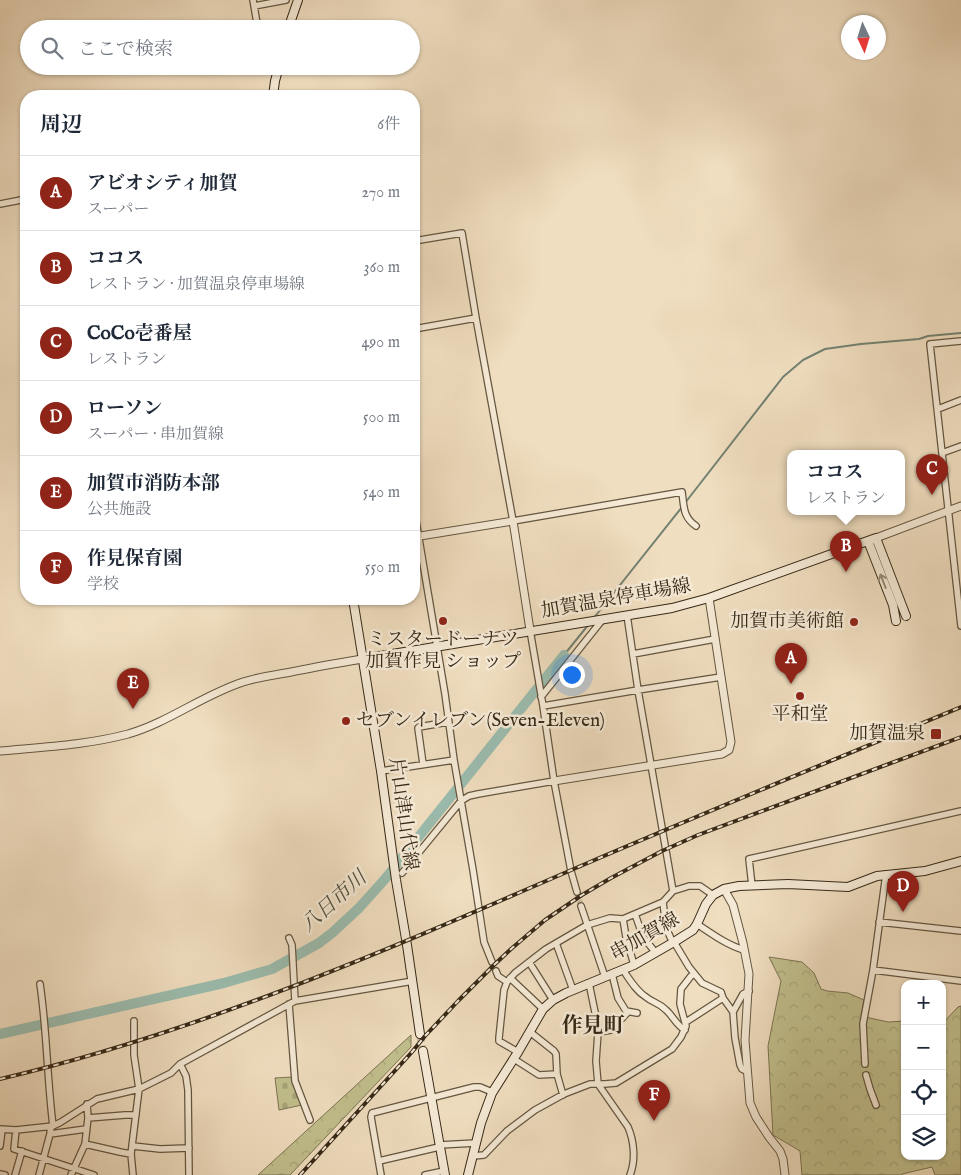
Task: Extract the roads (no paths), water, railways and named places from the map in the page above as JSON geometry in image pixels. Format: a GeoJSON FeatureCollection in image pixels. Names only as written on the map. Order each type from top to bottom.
{"type":"FeatureCollection","features":[{"type":"Feature","properties":{"kind":"main road"},"geometry":{"type":"LineString","coordinates":[[291,20],[298,0]]}},
{"type":"Feature","properties":{"kind":"main road"},"geometry":{"type":"LineString","coordinates":[[274,90],[277,75]]}},
{"type":"Feature","properties":{"kind":"main road"},"geometry":{"type":"LineString","coordinates":[[872,540],[906,616]]}},
{"type":"Feature","properties":{"kind":"main road"},"geometry":{"type":"LineString","coordinates":[[872,540],[893,605],[896,621]]}},
{"type":"Feature","properties":{"kind":"main road","name":"加賀温泉停車場線"},"geometry":{"type":"LineString","coordinates":[[362,659],[672,608],[709,598],[872,540]]}},
{"type":"Feature","properties":{"kind":"main road","name":"片山津山代線"},"geometry":{"type":"LineString","coordinates":[[354,605],[381,771],[392,857],[398,875],[420,1034]]}},
{"type":"Feature","properties":{"kind":"main road"},"geometry":{"type":"LineString","coordinates":[[713,895],[731,887],[798,884],[848,887],[869,878],[886,874],[924,871],[961,861]]}},
{"type":"Feature","properties":{"kind":"main road","name":"串加賀線"},"geometry":{"type":"LineString","coordinates":[[468,1175],[481,1123],[492,1092],[544,1009],[553,1000],[573,990],[623,970],[656,954],[693,930],[706,904],[713,895]]}},
{"type":"Feature","properties":{"kind":"main road"},"geometry":{"type":"LineString","coordinates":[[423,1051],[444,1173]]}},
{"type":"Feature","properties":{"kind":"street"},"geometry":{"type":"LineString","coordinates":[[257,20],[254,3],[286,0]]}},
{"type":"Feature","properties":{"kind":"street"},"geometry":{"type":"LineString","coordinates":[[2,203],[20,200]]}},
{"type":"Feature","properties":{"kind":"street"},"geometry":{"type":"LineString","coordinates":[[420,240],[462,233],[513,521],[554,781],[571,871],[577,892]]}},
{"type":"Feature","properties":{"kind":"street"},"geometry":{"type":"LineString","coordinates":[[420,328],[476,318]]}},
{"type":"Feature","properties":{"kind":"street"},"geometry":{"type":"LineString","coordinates":[[961,341],[930,344],[948,511],[958,567],[961,626]]}},
{"type":"Feature","properties":{"kind":"street"},"geometry":{"type":"LineString","coordinates":[[938,408],[961,400]]}},
{"type":"Feature","properties":{"kind":"street"},"geometry":{"type":"LineString","coordinates":[[942,453],[961,446]]}},
{"type":"Feature","properties":{"kind":"street"},"geometry":{"type":"LineString","coordinates":[[420,536],[682,492],[688,520],[696,526]]}},
{"type":"Feature","properties":{"kind":"street"},"geometry":{"type":"LineString","coordinates":[[872,540],[961,506]]}},
{"type":"Feature","properties":{"kind":"street"},"geometry":{"type":"LineString","coordinates":[[420,559],[484,942],[492,962]]}},
{"type":"Feature","properties":{"kind":"street"},"geometry":{"type":"LineString","coordinates":[[398,875],[461,799],[478,794],[722,754],[729,750],[731,742],[709,598]]}},
{"type":"Feature","properties":{"kind":"street"},"geometry":{"type":"LineString","coordinates":[[627,615],[673,891]]}},
{"type":"Feature","properties":{"kind":"street"},"geometry":{"type":"LineString","coordinates":[[541,696],[601,619]]}},
{"type":"Feature","properties":{"kind":"street"},"geometry":{"type":"LineString","coordinates":[[633,654],[715,639]]}},
{"type":"Feature","properties":{"kind":"street"},"geometry":{"type":"LineString","coordinates":[[0,751],[106,739],[154,725],[242,682],[362,659]]}},
{"type":"Feature","properties":{"kind":"street"},"geometry":{"type":"LineString","coordinates":[[543,706],[721,677]]}},
{"type":"Feature","properties":{"kind":"street"},"geometry":{"type":"LineString","coordinates":[[423,764],[418,728],[448,722]]}},
{"type":"Feature","properties":{"kind":"street"},"geometry":{"type":"LineString","coordinates":[[381,771],[454,760]]}},
{"type":"Feature","properties":{"kind":"street"},"geometry":{"type":"LineString","coordinates":[[752,886],[748,859],[961,811]]}},
{"type":"Feature","properties":{"kind":"street"},"geometry":{"type":"LineString","coordinates":[[865,1064],[862,1031],[873,970],[886,874]]}},
{"type":"Feature","properties":{"kind":"street"},"geometry":{"type":"LineString","coordinates":[[557,1074],[539,1076],[499,1041],[504,990],[515,972],[546,948],[587,926],[610,918],[622,919],[635,914],[664,902],[673,891],[689,886],[700,886],[713,895]]}},
{"type":"Feature","properties":{"kind":"street"},"geometry":{"type":"LineString","coordinates":[[724,889],[733,905],[749,974],[745,1040],[749,1099],[751,1107],[780,1151],[783,1158],[785,1175]]}},
{"type":"Feature","properties":{"kind":"street"},"geometry":{"type":"LineString","coordinates":[[664,902],[666,928],[673,943],[694,974],[702,983],[721,992],[733,1012],[740,1064],[742,1069],[746,1071]]}},
{"type":"Feature","properties":{"kind":"street"},"geometry":{"type":"LineString","coordinates":[[581,906],[587,926],[618,998],[628,1012],[637,1013]]}},
{"type":"Feature","properties":{"kind":"street"},"geometry":{"type":"LineString","coordinates":[[635,914],[643,937],[656,954]]}},
{"type":"Feature","properties":{"kind":"street"},"geometry":{"type":"LineString","coordinates":[[622,919],[634,965]]}},
{"type":"Feature","properties":{"kind":"street"},"geometry":{"type":"LineString","coordinates":[[879,922],[961,931]]}},
{"type":"Feature","properties":{"kind":"street"},"geometry":{"type":"LineString","coordinates":[[697,924],[721,940],[744,950]]}},
{"type":"Feature","properties":{"kind":"street"},"geometry":{"type":"LineString","coordinates":[[289,938],[292,945],[294,966],[292,1002],[295,1081],[310,1120]]}},
{"type":"Feature","properties":{"kind":"street"},"geometry":{"type":"LineString","coordinates":[[556,943],[573,990]]}},
{"type":"Feature","properties":{"kind":"street"},"geometry":{"type":"LineString","coordinates":[[529,962],[553,1000]]}},
{"type":"Feature","properties":{"kind":"street"},"geometry":{"type":"LineString","coordinates":[[623,970],[642,994],[660,1004],[670,1013],[679,1026],[685,1030]]}},
{"type":"Feature","properties":{"kind":"street"},"geometry":{"type":"LineString","coordinates":[[873,970],[961,981]]}},
{"type":"Feature","properties":{"kind":"street"},"geometry":{"type":"LineString","coordinates":[[496,971],[498,976],[509,980],[544,1009]]}},
{"type":"Feature","properties":{"kind":"street"},"geometry":{"type":"LineString","coordinates":[[473,1156],[484,1155],[507,1131],[535,1110],[583,1086],[616,1083],[672,1049],[685,1030],[686,1022],[682,1012],[680,997],[681,989],[694,974]]}},
{"type":"Feature","properties":{"kind":"street"},"geometry":{"type":"LineString","coordinates":[[0,1146],[1,1130],[52,1126],[97,1099],[139,1089],[292,1002],[413,981]]}},
{"type":"Feature","properties":{"kind":"street"},"geometry":{"type":"LineString","coordinates":[[589,983],[598,1022],[596,1062],[598,1084],[630,1132],[634,1164],[630,1175]]}},
{"type":"Feature","properties":{"kind":"street"},"geometry":{"type":"LineString","coordinates":[[39,1175],[52,1126],[48,1091],[44,1009],[40,984]]}},
{"type":"Feature","properties":{"kind":"street"},"geometry":{"type":"LineString","coordinates":[[733,1012],[743,994],[748,991]]}},
{"type":"Feature","properties":{"kind":"street"},"geometry":{"type":"LineString","coordinates":[[686,1022],[723,998]]}},
{"type":"Feature","properties":{"kind":"street"},"geometry":{"type":"LineString","coordinates":[[598,1032],[611,1030],[628,1012]]}},
{"type":"Feature","properties":{"kind":"street"},"geometry":{"type":"LineString","coordinates":[[133,1175],[131,1154],[139,1089],[134,1056],[134,1021]]}},
{"type":"Feature","properties":{"kind":"street"},"geometry":{"type":"LineString","coordinates":[[530,1032],[556,1054],[557,1074],[563,1095]]}},
{"type":"Feature","properties":{"kind":"street"},"geometry":{"type":"LineString","coordinates":[[180,1064],[186,1076],[188,1090],[189,1175]]}},
{"type":"Feature","properties":{"kind":"street"},"geometry":{"type":"LineString","coordinates":[[866,1075],[876,1106]]}},
{"type":"Feature","properties":{"kind":"street"},"geometry":{"type":"LineString","coordinates":[[381,1175],[371,1117],[372,1113],[474,1087],[480,1087],[492,1092]]}},
{"type":"Feature","properties":{"kind":"street"},"geometry":{"type":"LineString","coordinates":[[72,1172],[84,1144],[88,1104]]}},
{"type":"Feature","properties":{"kind":"street"},"geometry":{"type":"LineString","coordinates":[[88,1118],[125,1114],[136,1115]]}},
{"type":"Feature","properties":{"kind":"street"},"geometry":{"type":"LineString","coordinates":[[61,1122],[66,1132]]}},
{"type":"Feature","properties":{"kind":"street"},"geometry":{"type":"LineString","coordinates":[[50,1134],[86,1129]]}},
{"type":"Feature","properties":{"kind":"street"},"geometry":{"type":"LineString","coordinates":[[16,1130],[14,1149],[44,1158],[72,1172],[94,1175]]}},
{"type":"Feature","properties":{"kind":"street"},"geometry":{"type":"LineString","coordinates":[[379,1161],[439,1146],[476,1142]]}},
{"type":"Feature","properties":{"kind":"street"},"geometry":{"type":"LineString","coordinates":[[84,1144],[131,1154]]}},
{"type":"Feature","properties":{"kind":"street"},"geometry":{"type":"LineString","coordinates":[[133,1146],[160,1149],[189,1148]]}},
{"type":"Feature","properties":{"kind":"street"},"geometry":{"type":"LineString","coordinates":[[15,1175],[22,1151]]}},
{"type":"Feature","properties":{"kind":"street"},"geometry":{"type":"LineString","coordinates":[[425,1175],[444,1173]]}},
{"type":"Feature","properties":{"kind":"street"},"geometry":{"type":"LineString","coordinates":[[0,1174],[5,1175]]}},
{"type":"Feature","properties":{"kind":"waterway"},"geometry":{"type":"LineString","coordinates":[[685,503],[783,377],[803,360],[825,349],[961,333]]}},
{"type":"Feature","properties":{"kind":"waterway"},"geometry":{"type":"LineString","coordinates":[[593,619],[682,507]]}},
{"type":"Feature","properties":{"kind":"waterway"},"geometry":{"type":"LineString","coordinates":[[564,655],[589,624]]}},
{"type":"Feature","properties":{"kind":"waterway","name":"八日市川"},"geometry":{"type":"LineString","coordinates":[[0,1034],[224,983],[272,969],[319,943],[359,908],[385,879],[564,655]]}},
{"type":"Feature","properties":{"kind":"tunnel"},"geometry":{"type":"LineString","coordinates":[[577,892],[581,906]]}},
{"type":"Feature","properties":{"kind":"tunnel"},"geometry":{"type":"LineString","coordinates":[[420,1034],[423,1051]]}},
{"type":"Feature","properties":{"kind":"railway"},"geometry":{"type":"LineString","coordinates":[[0,1079],[75,1060],[149,1037],[296,985],[961,707]]}},
{"type":"Feature","properties":{"kind":"railway"},"geometry":{"type":"LineString","coordinates":[[300,1175],[425,1036],[495,964],[545,920],[582,895],[662,851],[698,835],[961,737]]}},
{"type":"Feature","properties":{"kind":"place","name":"CoCo壱番屋"},"geometry":{"type":"Point","coordinates":[932,495]}},
{"type":"Feature","properties":{"kind":"place","name":"ココス"},"geometry":{"type":"Point","coordinates":[846,572]}},
{"type":"Feature","properties":{"kind":"place","name":"ミスタードーナツ 加賀作見 ショップ"},"geometry":{"type":"Point","coordinates":[443,621]}},
{"type":"Feature","properties":{"kind":"place","name":"加賀市美術館"},"geometry":{"type":"Point","coordinates":[854,622]}},
{"type":"Feature","properties":{"kind":"place","name":"アビオシティ加賀"},"geometry":{"type":"Point","coordinates":[791,684]}},
{"type":"Feature","properties":{"kind":"place","name":"平和堂"},"geometry":{"type":"Point","coordinates":[800,696]}},
{"type":"Feature","properties":{"kind":"place","name":"加賀市消防本部"},"geometry":{"type":"Point","coordinates":[133,709]}},
{"type":"Feature","properties":{"kind":"place","name":"セブンイレブン(Seven-Eleven)"},"geometry":{"type":"Point","coordinates":[346,721]}},
{"type":"Feature","properties":{"kind":"place","name":"加賀温泉"},"geometry":{"type":"Point","coordinates":[936,734]}},
{"type":"Feature","properties":{"kind":"place","name":"ローソン"},"geometry":{"type":"Point","coordinates":[903,912]}},
{"type":"Feature","properties":{"kind":"place","name":"作見保育園"},"geometry":{"type":"Point","coordinates":[654,1121]}},
{"type":"Feature","properties":{"kind":"district","name":"作見町"},"geometry":{"type":"Point","coordinates":[593,1026]}}]}
